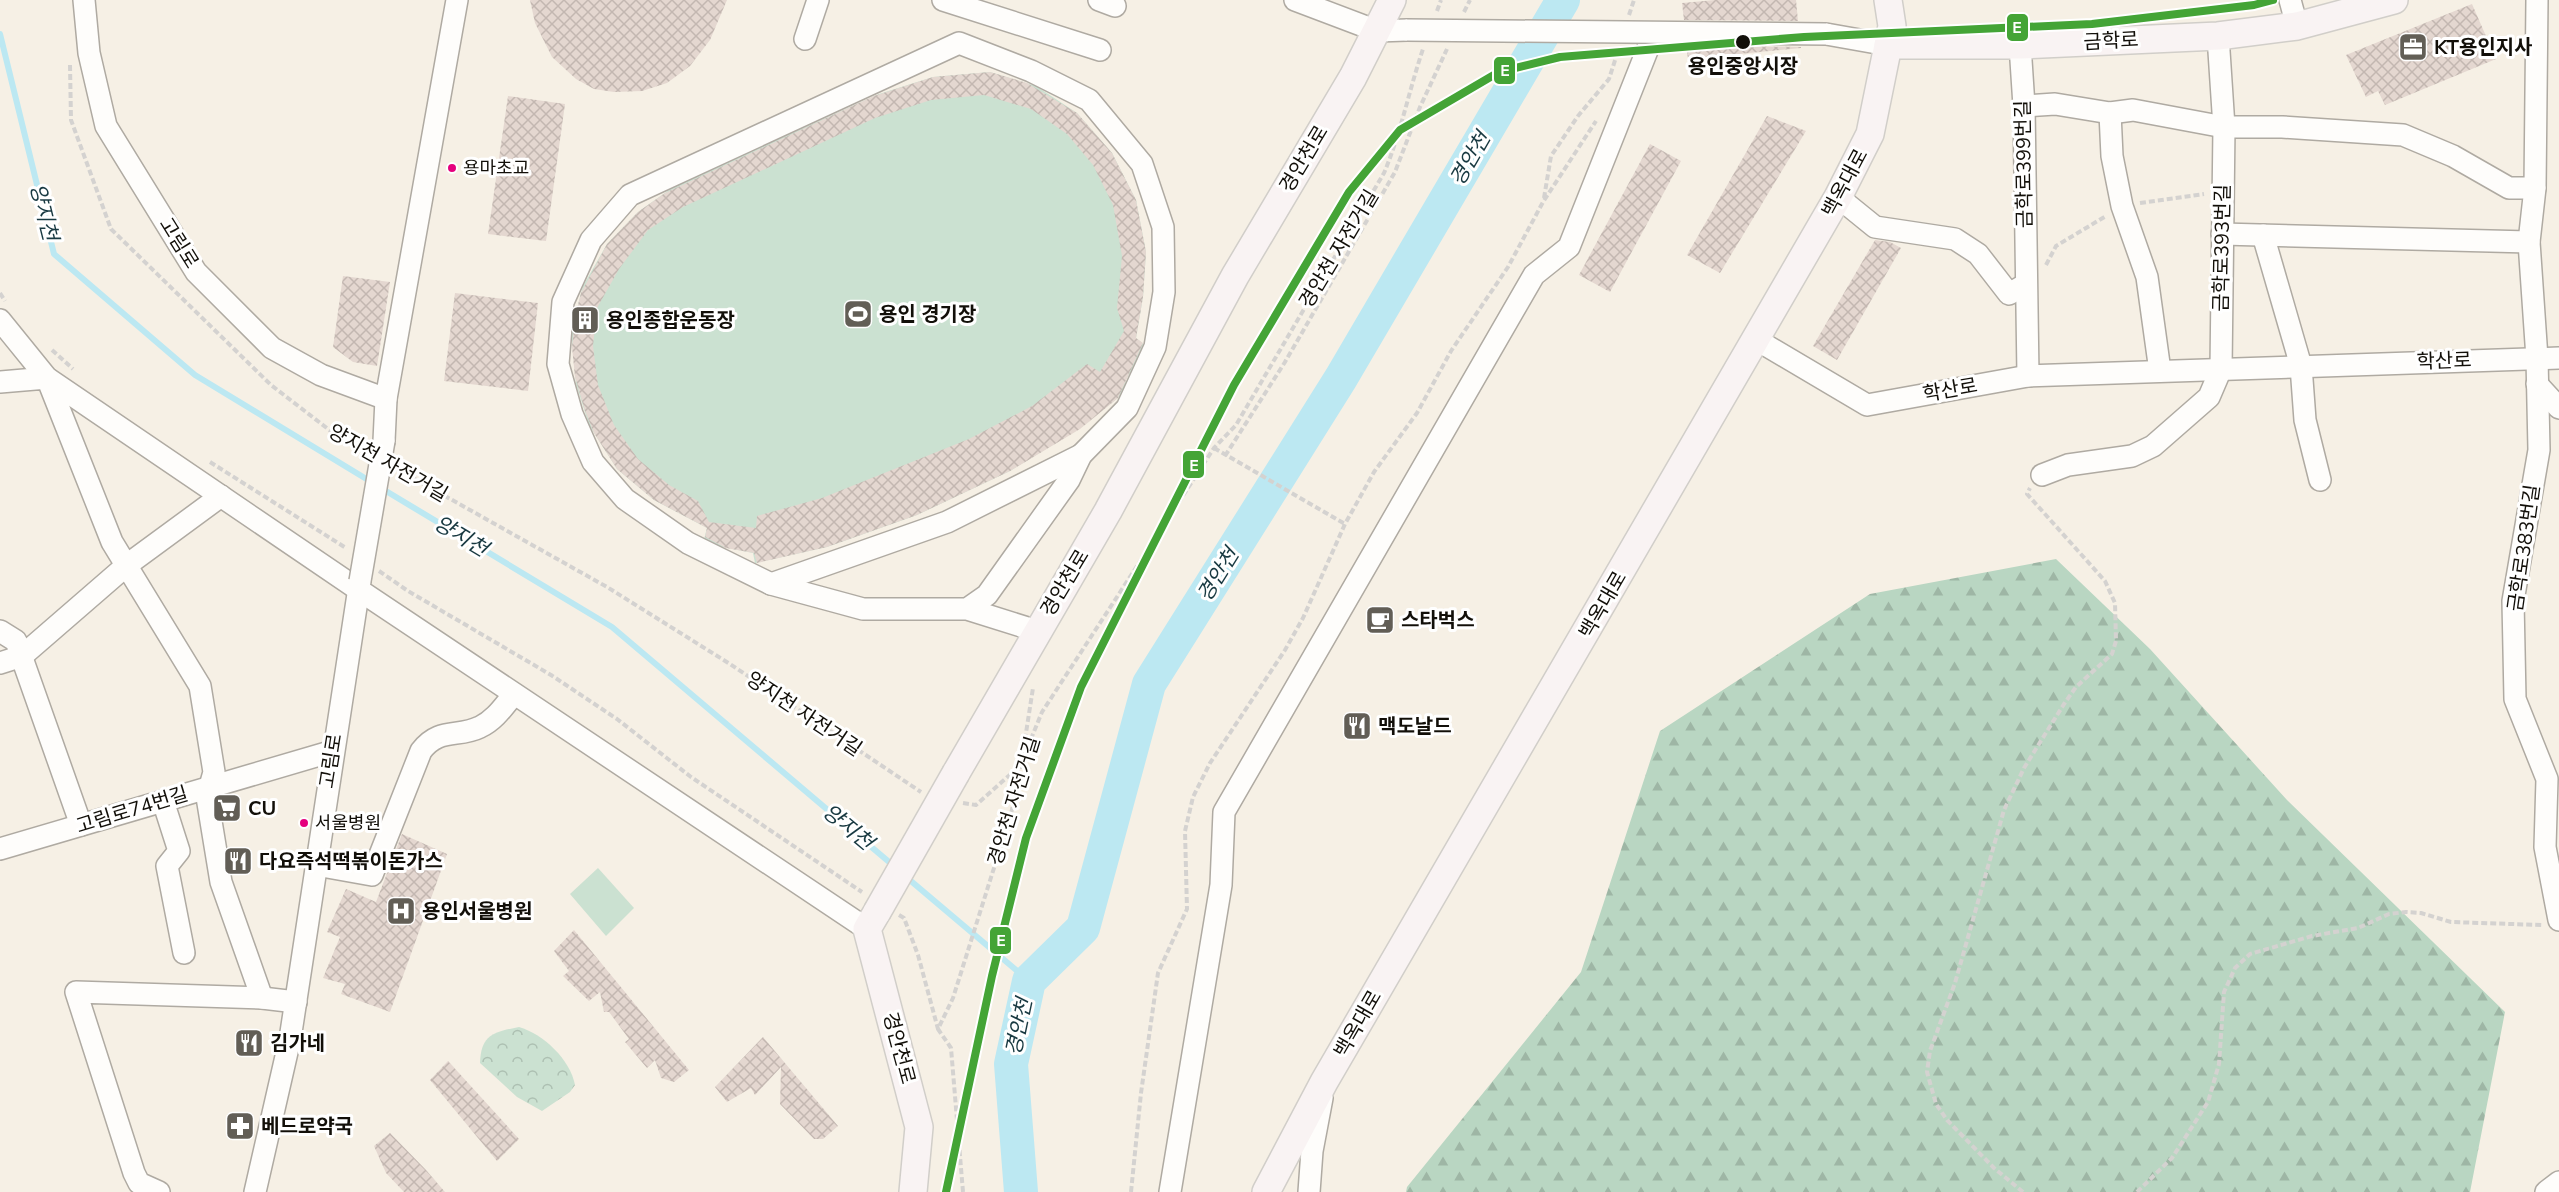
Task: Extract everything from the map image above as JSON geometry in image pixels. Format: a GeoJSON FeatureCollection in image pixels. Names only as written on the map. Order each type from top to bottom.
{"type":"FeatureCollection","features":[{"type":"Feature","properties":{"kind":"main road","name":"경안천로"},"geometry":{"type":"LineString","coordinates":[[913,1192],[919,1126],[876,912],[1108,511],[1234,276],[1353,76],[1392,0]]}},
{"type":"Feature","properties":{"kind":"main road","name":"금학로"},"geometry":{"type":"LineString","coordinates":[[1889,24],[2020,45],[2218,36],[2297,26],[2394,0]]}},
{"type":"Feature","properties":{"kind":"main road","name":"백옥대로"},"geometry":{"type":"LineString","coordinates":[[1266,1192],[1324,1082],[1838,197],[1870,134],[1889,24]]}},
{"type":"Feature","properties":{"kind":"street","name":"고림로"},"geometry":{"type":"LineString","coordinates":[[84,0],[89,53],[106,126],[196,272],[272,348],[321,375],[386,399]]}},
{"type":"Feature","properties":{"kind":"street","name":"고림로"},"geometry":{"type":"LineString","coordinates":[[255,1192],[290,1039],[333,751],[363,578],[378,448],[457,0]]}},
{"type":"Feature","properties":{"kind":"street"},"geometry":{"type":"LineString","coordinates":[[805,39],[818,0]]}},
{"type":"Feature","properties":{"kind":"street"},"geometry":{"type":"LineString","coordinates":[[943,0],[967,4],[1100,51]]}},
{"type":"Feature","properties":{"kind":"street"},"geometry":{"type":"LineString","coordinates":[[2290,0],[2297,26]]}},
{"type":"Feature","properties":{"kind":"street","name":"금학로383번길"},"geometry":{"type":"LineString","coordinates":[[2537,0],[2535,188],[2529,242],[2537,358],[2539,450],[2513,601],[2515,699],[2553,778],[2545,847],[2553,922]]}},
{"type":"Feature","properties":{"kind":"street"},"geometry":{"type":"LineString","coordinates":[[1298,1],[1377,31]]}},
{"type":"Feature","properties":{"kind":"street"},"geometry":{"type":"LineString","coordinates":[[959,43],[967,4]]}},
{"type":"Feature","properties":{"kind":"street","name":"금학로"},"geometry":{"type":"LineString","coordinates":[[1377,31],[1826,34],[1889,24]]}},
{"type":"Feature","properties":{"kind":"street"},"geometry":{"type":"LineString","coordinates":[[1170,1192],[1221,885],[1224,812],[1534,275],[1569,247],[1654,33]]}},
{"type":"Feature","properties":{"kind":"street","name":"금학로393번길"},"geometry":{"type":"LineString","coordinates":[[2218,36],[2224,127],[2221,369]]}},
{"type":"Feature","properties":{"kind":"street"},"geometry":{"type":"LineString","coordinates":[[967,609],[987,595],[1069,480],[1081,456],[1127,408],[1155,347],[1164,292],[1163,227],[1142,164],[1089,100],[1031,71],[959,43],[630,195],[591,240],[563,302],[558,364],[572,414],[593,462],[625,499],[688,543],[771,584],[863,609],[967,609],[1033,638]]}},
{"type":"Feature","properties":{"kind":"street","name":"금학로399번길"},"geometry":{"type":"LineString","coordinates":[[2020,45],[2024,106],[2028,376]]}},
{"type":"Feature","properties":{"kind":"street"},"geometry":{"type":"LineString","coordinates":[[2024,106],[2055,104],[2110,113],[2133,110],[2224,127],[2282,127],[2403,135],[2453,156],[2509,188],[2535,188]]}},
{"type":"Feature","properties":{"kind":"street"},"geometry":{"type":"LineString","coordinates":[[2110,113],[2114,166],[2122,206],[2147,277],[2160,371]]}},
{"type":"Feature","properties":{"kind":"street"},"geometry":{"type":"LineString","coordinates":[[1838,197],[1875,227],[1955,239],[1978,254],[2009,294],[2026,284]]}},
{"type":"Feature","properties":{"kind":"street"},"geometry":{"type":"LineString","coordinates":[[2222,234],[2529,242]]}},
{"type":"Feature","properties":{"kind":"street"},"geometry":{"type":"LineString","coordinates":[[2264,235],[2301,366],[2304,420],[2319,480]]}},
{"type":"Feature","properties":{"kind":"street"},"geometry":{"type":"LineString","coordinates":[[3,311],[47,378],[112,542],[200,686],[214,772],[207,797],[221,882],[262,998]]}},
{"type":"Feature","properties":{"kind":"street","name":"학산로"},"geometry":{"type":"LineString","coordinates":[[1757,340],[1867,405],[2028,376],[2559,358]]}},
{"type":"Feature","properties":{"kind":"street"},"geometry":{"type":"LineString","coordinates":[[2042,475],[2068,465],[2132,456],[2153,446],[2209,397],[2221,369]]}},
{"type":"Feature","properties":{"kind":"street"},"geometry":{"type":"LineString","coordinates":[[0,382],[47,378],[221,496],[363,578],[514,694],[876,912]]}},
{"type":"Feature","properties":{"kind":"street"},"geometry":{"type":"LineString","coordinates":[[2537,384],[2559,408]]}},
{"type":"Feature","properties":{"kind":"street"},"geometry":{"type":"LineString","coordinates":[[771,584],[947,522],[1081,456]]}},
{"type":"Feature","properties":{"kind":"street"},"geometry":{"type":"LineString","coordinates":[[0,663],[22,656],[127,565],[221,496]]}},
{"type":"Feature","properties":{"kind":"street"},"geometry":{"type":"LineString","coordinates":[[0,631],[16,641],[81,825]]}},
{"type":"Feature","properties":{"kind":"street"},"geometry":{"type":"LineString","coordinates":[[316,865],[372,875],[421,751],[429,740],[452,732],[479,728],[495,718],[514,694]]}},
{"type":"Feature","properties":{"kind":"street","name":"고림로74번길"},"geometry":{"type":"LineString","coordinates":[[0,849],[333,751]]}},
{"type":"Feature","properties":{"kind":"street"},"geometry":{"type":"LineString","coordinates":[[163,801],[178,851],[167,866],[184,953]]}},
{"type":"Feature","properties":{"kind":"street"},"geometry":{"type":"LineString","coordinates":[[159,1192],[139,1184],[134,1173],[76,992],[262,998],[296,1002]]}},
{"type":"Feature","properties":{"kind":"street"},"geometry":{"type":"LineString","coordinates":[[1309,1192],[1312,1151],[1324,1082]]}},
{"type":"Feature","properties":{"kind":"street"},"geometry":{"type":"LineString","coordinates":[[2546,1192],[2559,1182]]}},
{"type":"Feature","properties":{"kind":"path"},"geometry":{"type":"LineString","coordinates":[[1433,21],[1441,0]]}},
{"type":"Feature","properties":{"kind":"path"},"geometry":{"type":"LineString","coordinates":[[1460,21],[1470,0]]}},
{"type":"Feature","properties":{"kind":"path","name":"경안천 자전거길"},"geometry":{"type":"LineString","coordinates":[[938,1029],[953,998],[1011,814],[1021,765],[1042,712],[1214,448],[1236,424],[1384,173],[1397,142],[1410,85],[1425,43]]}},
{"type":"Feature","properties":{"kind":"path"},"geometry":{"type":"LineString","coordinates":[[1225,456],[1285,362],[1395,172],[1420,107],[1450,43]]}},
{"type":"Feature","properties":{"kind":"path","name":"양지천 자전거길"},"geometry":{"type":"LineString","coordinates":[[69,56],[71,120],[111,228],[271,385],[332,432],[378,448]]}},
{"type":"Feature","properties":{"kind":"path"},"geometry":{"type":"LineString","coordinates":[[1543,202],[1551,156],[1578,116],[1609,79],[1617,56]]}},
{"type":"Feature","properties":{"kind":"path"},"geometry":{"type":"LineString","coordinates":[[0,293],[3,311]]}},
{"type":"Feature","properties":{"kind":"path"},"geometry":{"type":"LineString","coordinates":[[46,344],[80,374]]}},
{"type":"Feature","properties":{"kind":"path"},"geometry":{"type":"LineString","coordinates":[[1214,448],[1345,524]]}},
{"type":"Feature","properties":{"kind":"path"},"geometry":{"type":"LineString","coordinates":[[208,461],[349,550]]}},
{"type":"Feature","properties":{"kind":"path","name":"양지천 자전거길"},"geometry":{"type":"LineString","coordinates":[[393,467],[607,587],[730,664],[928,797]]}},
{"type":"Feature","properties":{"kind":"path"},"geometry":{"type":"LineString","coordinates":[[2023,1192],[1994,1168],[1947,1120],[1936,1104],[1927,1072],[1930,1051],[1955,983],[1996,832],[2007,802],[2064,704],[2076,687],[2112,654],[2116,641],[2115,603],[2105,581],[2027,494],[2033,483],[2042,475]]}},
{"type":"Feature","properties":{"kind":"path"},"geometry":{"type":"LineString","coordinates":[[363,578],[408,591],[552,675],[617,719],[691,777],[876,912],[904,918],[918,955],[938,1029],[951,1048],[963,1192]]}},
{"type":"Feature","properties":{"kind":"path"},"geometry":{"type":"LineString","coordinates":[[957,802],[976,806],[1021,765],[1033,690],[1033,638]]}},
{"type":"Feature","properties":{"kind":"path"},"geometry":{"type":"LineString","coordinates":[[2137,1192],[2172,1158],[2208,1102],[2219,1065],[2224,992],[2235,968],[2250,954],[2312,936],[2358,928],[2389,914],[2406,912],[2421,913],[2451,922],[2553,922]]}},
{"type":"Feature","properties":{"kind":"green space","name":"용인 경기장"},"geometry":{"type":"Polygon","coordinates":[[[990,72],[1036,86],[1077,113],[1112,153],[1136,200],[1146,252],[1143,297],[1136,338],[1147,347],[1125,381],[1129,389],[1080,428],[1010,471],[917,515],[827,547],[755,563],[753,553],[703,543],[707,528],[654,500],[617,469],[589,425],[576,384],[571,331],[583,286],[607,244],[638,212],[676,185],[879,94],[933,77],[990,72]]]}},
{"type":"Feature","properties":{"kind":"green space"},"geometry":{"type":"Polygon","coordinates":[[[2056,559],[2150,649],[2287,800],[2505,1012],[2470,1192],[1406,1192],[1407,1187],[1581,972],[1660,731],[1870,594],[2056,559]]]}},
{"type":"Feature","properties":{"kind":"green space"},"geometry":{"type":"Polygon","coordinates":[[[598,868],[634,908],[606,936],[570,894],[598,868]]]}},
{"type":"Feature","properties":{"kind":"green space"},"geometry":{"type":"Polygon","coordinates":[[[519,1027],[537,1035],[554,1049],[568,1066],[575,1085],[570,1092],[542,1111],[517,1097],[480,1063],[483,1046],[490,1036],[519,1027]]]}},
{"type":"Feature","properties":{"kind":"building"},"geometry":{"type":"Polygon","coordinates":[[[530,0],[727,0],[710,40],[690,66],[667,83],[642,91],[614,92],[594,89],[576,79],[552,57],[535,23],[530,0]]]}},
{"type":"Feature","properties":{"kind":"building"},"geometry":{"type":"Polygon","coordinates":[[[1715,0],[1796,0],[1798,21],[1684,20],[1682,3],[1715,0]]]}},
{"type":"Feature","properties":{"kind":"building"},"geometry":{"type":"Polygon","coordinates":[[[2472,4],[2496,59],[2385,105],[2378,91],[2366,97],[2346,55],[2472,4]]]}},
{"type":"Feature","properties":{"kind":"building"},"geometry":{"type":"Polygon","coordinates":[[[1686,45],[1801,47],[1801,48],[1688,59],[1686,45]]]}},
{"type":"Feature","properties":{"kind":"building","name":"용인종합운동장"},"geometry":{"type":"Polygon","coordinates":[[[990,72],[1027,83],[1077,113],[1112,153],[1136,200],[1146,252],[1143,297],[1136,338],[1143,343],[1118,398],[1080,429],[1010,471],[917,515],[827,547],[757,563],[754,553],[726,548],[705,537],[707,528],[654,500],[617,469],[594,433],[575,377],[572,347],[575,317],[581,293],[607,244],[638,212],[665,193],[874,96],[933,77],[990,72]],[[984,95],[931,100],[875,118],[683,207],[648,230],[619,269],[597,308],[593,346],[598,385],[614,425],[638,459],[669,485],[698,501],[709,522],[756,528],[757,516],[822,498],[969,439],[1032,406],[1087,364],[1100,372],[1124,331],[1117,308],[1122,256],[1113,205],[1093,165],[1067,134],[1031,109],[984,95]]]}},
{"type":"Feature","properties":{"kind":"building"},"geometry":{"type":"Polygon","coordinates":[[[508,96],[565,104],[546,241],[488,234],[508,96]]]}},
{"type":"Feature","properties":{"kind":"building"},"geometry":{"type":"Polygon","coordinates":[[[1767,116],[1806,131],[1720,273],[1687,255],[1767,116]]]}},
{"type":"Feature","properties":{"kind":"building"},"geometry":{"type":"Polygon","coordinates":[[[1650,144],[1681,161],[1610,292],[1579,275],[1650,144]]]}},
{"type":"Feature","properties":{"kind":"building"},"geometry":{"type":"Polygon","coordinates":[[[1875,240],[1890,242],[1901,248],[1837,360],[1813,346],[1875,240]]]}},
{"type":"Feature","properties":{"kind":"building"},"geometry":{"type":"Polygon","coordinates":[[[343,276],[390,282],[377,366],[353,362],[333,347],[343,276]]]}},
{"type":"Feature","properties":{"kind":"building"},"geometry":{"type":"Polygon","coordinates":[[[455,293],[538,303],[528,391],[444,381],[455,293]]]}},
{"type":"Feature","properties":{"kind":"building"},"geometry":{"type":"Polygon","coordinates":[[[402,834],[447,854],[390,1012],[341,994],[345,984],[323,978],[340,937],[327,932],[346,889],[376,902],[402,834]]]}},
{"type":"Feature","properties":{"kind":"building"},"geometry":{"type":"Polygon","coordinates":[[[574,930],[689,1070],[674,1082],[661,1078],[655,1060],[647,1068],[625,1042],[629,1039],[609,1012],[604,1012],[600,992],[589,1001],[563,976],[569,971],[554,951],[574,930]]]}},
{"type":"Feature","properties":{"kind":"building"},"geometry":{"type":"Polygon","coordinates":[[[763,1037],[838,1126],[823,1139],[814,1139],[780,1104],[781,1067],[755,1095],[751,1088],[727,1102],[715,1087],[763,1037]]]}},
{"type":"Feature","properties":{"kind":"building"},"geometry":{"type":"Polygon","coordinates":[[[448,1061],[519,1139],[497,1161],[430,1080],[448,1061]]]}},
{"type":"Feature","properties":{"kind":"building"},"geometry":{"type":"Polygon","coordinates":[[[390,1133],[445,1192],[404,1192],[386,1173],[374,1146],[390,1133]]]}},
{"type":"Feature","properties":{"kind":"waterway","name":"경안천"},"geometry":{"type":"LineString","coordinates":[[1021,1192],[1011,1064],[1029,981],[1083,928],[1149,684],[1341,378],[1563,0]]}},
{"type":"Feature","properties":{"kind":"waterway","name":"양지천"},"geometry":{"type":"LineString","coordinates":[[0,34],[54,254],[195,375],[373,483]]}},
{"type":"Feature","properties":{"kind":"waterway","name":"양지천"},"geometry":{"type":"LineString","coordinates":[[381,488],[612,627],[895,867]]}},
{"type":"Feature","properties":{"kind":"waterway","name":"양지천"},"geometry":{"type":"LineString","coordinates":[[905,876],[1029,981]]}},
{"type":"Feature","properties":{"kind":"transit line","name":"E"},"geometry":{"type":"LineString","coordinates":[[946,1192],[992,976],[1026,838],[1081,687],[1234,385],[1349,192],[1400,130],[1499,72],[1560,57],[1804,37],[2092,24],[2254,5],[2273,0]]}},
{"type":"Feature","properties":{"kind":"place","name":"용인중앙시장"},"geometry":{"type":"Point","coordinates":[1743,42]}},
{"type":"Feature","properties":{"kind":"place","name":"KT용인지사"},"geometry":{"type":"Point","coordinates":[2413,47]}},
{"type":"Feature","properties":{"kind":"place","name":"용마초교"},"geometry":{"type":"Point","coordinates":[452,168]}},
{"type":"Feature","properties":{"kind":"place","name":"용인 경기장"},"geometry":{"type":"Point","coordinates":[858,314]}},
{"type":"Feature","properties":{"kind":"place","name":"용인종합운동장"},"geometry":{"type":"Point","coordinates":[585,320]}},
{"type":"Feature","properties":{"kind":"place","name":"스타벅스"},"geometry":{"type":"Point","coordinates":[1380,620]}},
{"type":"Feature","properties":{"kind":"place","name":"맥도날드"},"geometry":{"type":"Point","coordinates":[1357,726]}},
{"type":"Feature","properties":{"kind":"place","name":"CU"},"geometry":{"type":"Point","coordinates":[227,808]}},
{"type":"Feature","properties":{"kind":"place","name":"서울병원"},"geometry":{"type":"Point","coordinates":[304,823]}},
{"type":"Feature","properties":{"kind":"place","name":"다요즉석떡볶이돈가스"},"geometry":{"type":"Point","coordinates":[238,861]}},
{"type":"Feature","properties":{"kind":"place","name":"용인서울병원"},"geometry":{"type":"Point","coordinates":[401,911]}},
{"type":"Feature","properties":{"kind":"place","name":"김가네"},"geometry":{"type":"Point","coordinates":[249,1043]}},
{"type":"Feature","properties":{"kind":"place","name":"베드로약국"},"geometry":{"type":"Point","coordinates":[240,1126]}}]}
